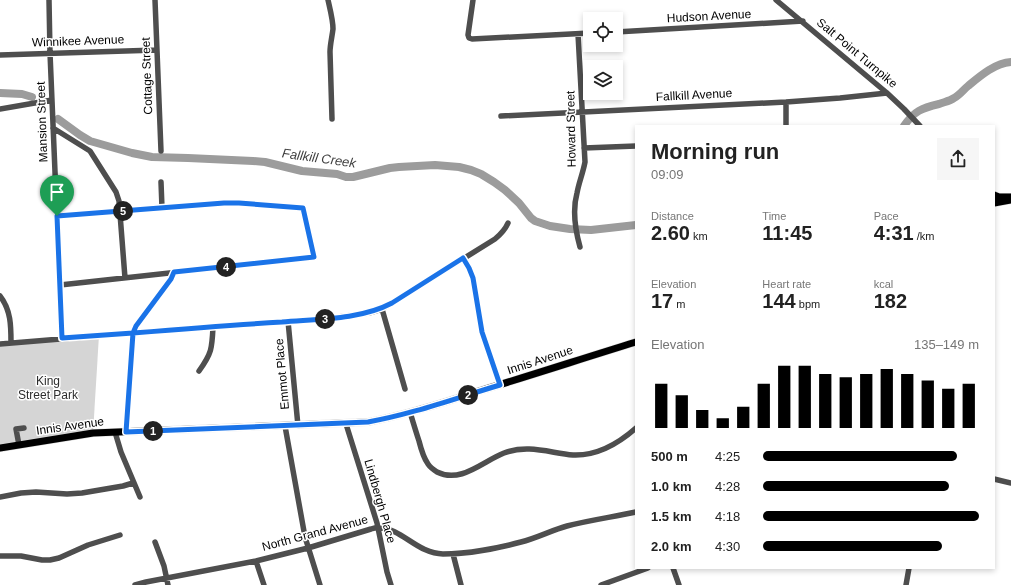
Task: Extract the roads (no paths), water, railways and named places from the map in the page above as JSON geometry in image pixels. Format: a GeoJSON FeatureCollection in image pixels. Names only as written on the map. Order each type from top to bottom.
{"type":"FeatureCollection","features":[{"type":"Feature","properties":{"kind":"main road"},"geometry":{"type":"LineString","coordinates":[[995,196],[1011,197]]}},
{"type":"Feature","properties":{"kind":"main road"},"geometry":{"type":"LineString","coordinates":[[995,203],[1011,200]]}},
{"type":"Feature","properties":{"kind":"main road","name":"Innis Avenue"},"geometry":{"type":"LineString","coordinates":[[0,448],[88,434],[115,432],[298,426],[368,422],[410,412],[635,342]]}},
{"type":"Feature","properties":{"kind":"street","name":"Mansion Street"},"geometry":{"type":"LineString","coordinates":[[49,0],[62,338]]}},
{"type":"Feature","properties":{"kind":"street","name":"Cottage Street"},"geometry":{"type":"LineString","coordinates":[[155,0],[161,151]]}},
{"type":"Feature","properties":{"kind":"street"},"geometry":{"type":"LineString","coordinates":[[328,0],[333,25],[330,52],[332,120]]}},
{"type":"Feature","properties":{"kind":"street"},"geometry":{"type":"LineString","coordinates":[[473,0],[468,35],[469,38],[472,39],[583,34]]}},
{"type":"Feature","properties":{"kind":"street","name":"Salt Point Turnpike"},"geometry":{"type":"LineString","coordinates":[[776,0],[887,93],[919,125]]}},
{"type":"Feature","properties":{"kind":"street","name":"Hudson Avenue"},"geometry":{"type":"LineString","coordinates":[[623,32],[803,22]]}},
{"type":"Feature","properties":{"kind":"street","name":"Howard Street"},"geometry":{"type":"LineString","coordinates":[[578,34],[585,162],[574,207],[576,233],[580,247]]}},
{"type":"Feature","properties":{"kind":"street","name":"Winnikee Avenue"},"geometry":{"type":"LineString","coordinates":[[0,55],[157,50]]}},
{"type":"Feature","properties":{"kind":"street","name":"Fallkill Avenue"},"geometry":{"type":"LineString","coordinates":[[501,116],[786,102],[887,93]]}},
{"type":"Feature","properties":{"kind":"street"},"geometry":{"type":"LineString","coordinates":[[0,109],[52,100]]}},
{"type":"Feature","properties":{"kind":"street"},"geometry":{"type":"LineString","coordinates":[[786,102],[786,125]]}},
{"type":"Feature","properties":{"kind":"street"},"geometry":{"type":"LineString","coordinates":[[53,128],[93,154],[116,192],[120,211],[125,278]]}},
{"type":"Feature","properties":{"kind":"street"},"geometry":{"type":"LineString","coordinates":[[584,148],[635,146]]}},
{"type":"Feature","properties":{"kind":"street"},"geometry":{"type":"LineString","coordinates":[[161,182],[162,208]]}},
{"type":"Feature","properties":{"kind":"street"},"geometry":{"type":"LineString","coordinates":[[57,216],[231,203],[303,208],[314,257],[60,285]]}},
{"type":"Feature","properties":{"kind":"street"},"geometry":{"type":"LineString","coordinates":[[0,344],[330,318],[369,313],[382,309],[401,298],[501,235],[508,223]]}},
{"type":"Feature","properties":{"kind":"street"},"geometry":{"type":"LineString","coordinates":[[463,258],[473,278],[482,332],[500,385]]}},
{"type":"Feature","properties":{"kind":"street"},"geometry":{"type":"LineString","coordinates":[[126,432],[133,333],[136,326],[171,279],[174,272]]}},
{"type":"Feature","properties":{"kind":"street"},"geometry":{"type":"LineString","coordinates":[[0,296],[5,303],[10,317],[11,343]]}},
{"type":"Feature","properties":{"kind":"street"},"geometry":{"type":"LineString","coordinates":[[382,309],[405,389]]}},
{"type":"Feature","properties":{"kind":"street","name":"Emmot Place"},"geometry":{"type":"LineString","coordinates":[[288,321],[298,426]]}},
{"type":"Feature","properties":{"kind":"street"},"geometry":{"type":"LineString","coordinates":[[199,370],[210,354],[213,327]]}},
{"type":"Feature","properties":{"kind":"street"},"geometry":{"type":"LineString","coordinates":[[410,412],[422,452],[427,463],[436,471],[442,474],[450,475],[462,474],[497,456],[514,450],[534,449],[574,455],[590,454],[600,451],[622,439],[635,429]]}},
{"type":"Feature","properties":{"kind":"street","name":"Lindbergh Place"},"geometry":{"type":"LineString","coordinates":[[346,424],[378,527],[391,585]]}},
{"type":"Feature","properties":{"kind":"street"},"geometry":{"type":"LineString","coordinates":[[285,426],[308,548],[320,585]]}},
{"type":"Feature","properties":{"kind":"street"},"geometry":{"type":"LineString","coordinates":[[19,445],[16,430],[24,428]]}},
{"type":"Feature","properties":{"kind":"street"},"geometry":{"type":"LineString","coordinates":[[115,432],[121,452],[140,497]]}},
{"type":"Feature","properties":{"kind":"street"},"geometry":{"type":"LineString","coordinates":[[995,479],[1011,483]]}},
{"type":"Feature","properties":{"kind":"street"},"geometry":{"type":"LineString","coordinates":[[0,497],[36,492],[67,494],[82,493],[133,483]]}},
{"type":"Feature","properties":{"kind":"street","name":"North Grand Avenue"},"geometry":{"type":"LineString","coordinates":[[135,585],[256,561],[308,548],[378,527],[389,530],[426,551],[441,554],[453,554],[522,542],[567,526],[635,512]]}},
{"type":"Feature","properties":{"kind":"street"},"geometry":{"type":"LineString","coordinates":[[0,556],[20,556],[50,560],[59,558],[88,545],[120,535]]}},
{"type":"Feature","properties":{"kind":"street"},"geometry":{"type":"LineString","coordinates":[[155,542],[164,566],[168,585]]}},
{"type":"Feature","properties":{"kind":"street"},"geometry":{"type":"LineString","coordinates":[[453,554],[461,585]]}},
{"type":"Feature","properties":{"kind":"street"},"geometry":{"type":"LineString","coordinates":[[256,561],[264,585]]}},
{"type":"Feature","properties":{"kind":"street"},"geometry":{"type":"LineString","coordinates":[[601,585],[608,584],[646,569]]}},
{"type":"Feature","properties":{"kind":"street"},"geometry":{"type":"LineString","coordinates":[[673,569],[679,585]]}},
{"type":"Feature","properties":{"kind":"street"},"geometry":{"type":"LineString","coordinates":[[906,585],[909,569]]}},
{"type":"Feature","properties":{"kind":"waterway","name":"Fallkill Creek"},"geometry":{"type":"LineString","coordinates":[[905,125],[911,117],[919,111],[949,101],[994,67],[1011,62]]}},
{"type":"Feature","properties":{"kind":"waterway","name":"Fallkill Creek"},"geometry":{"type":"LineString","coordinates":[[0,93],[22,94],[32,97]]}},
{"type":"Feature","properties":{"kind":"waterway","name":"Fallkill Creek"},"geometry":{"type":"LineString","coordinates":[[58,119],[90,141],[152,157],[265,162],[302,171],[337,174],[346,177],[353,177],[399,167],[435,165],[459,167],[481,174],[494,182],[519,203],[531,218],[535,221],[550,226],[591,230],[635,225]]}},
{"type":"Feature","properties":{"kind":"park label","name":"King Street Park"},"geometry":{"type":"Point","coordinates":[48,388]}}]}
